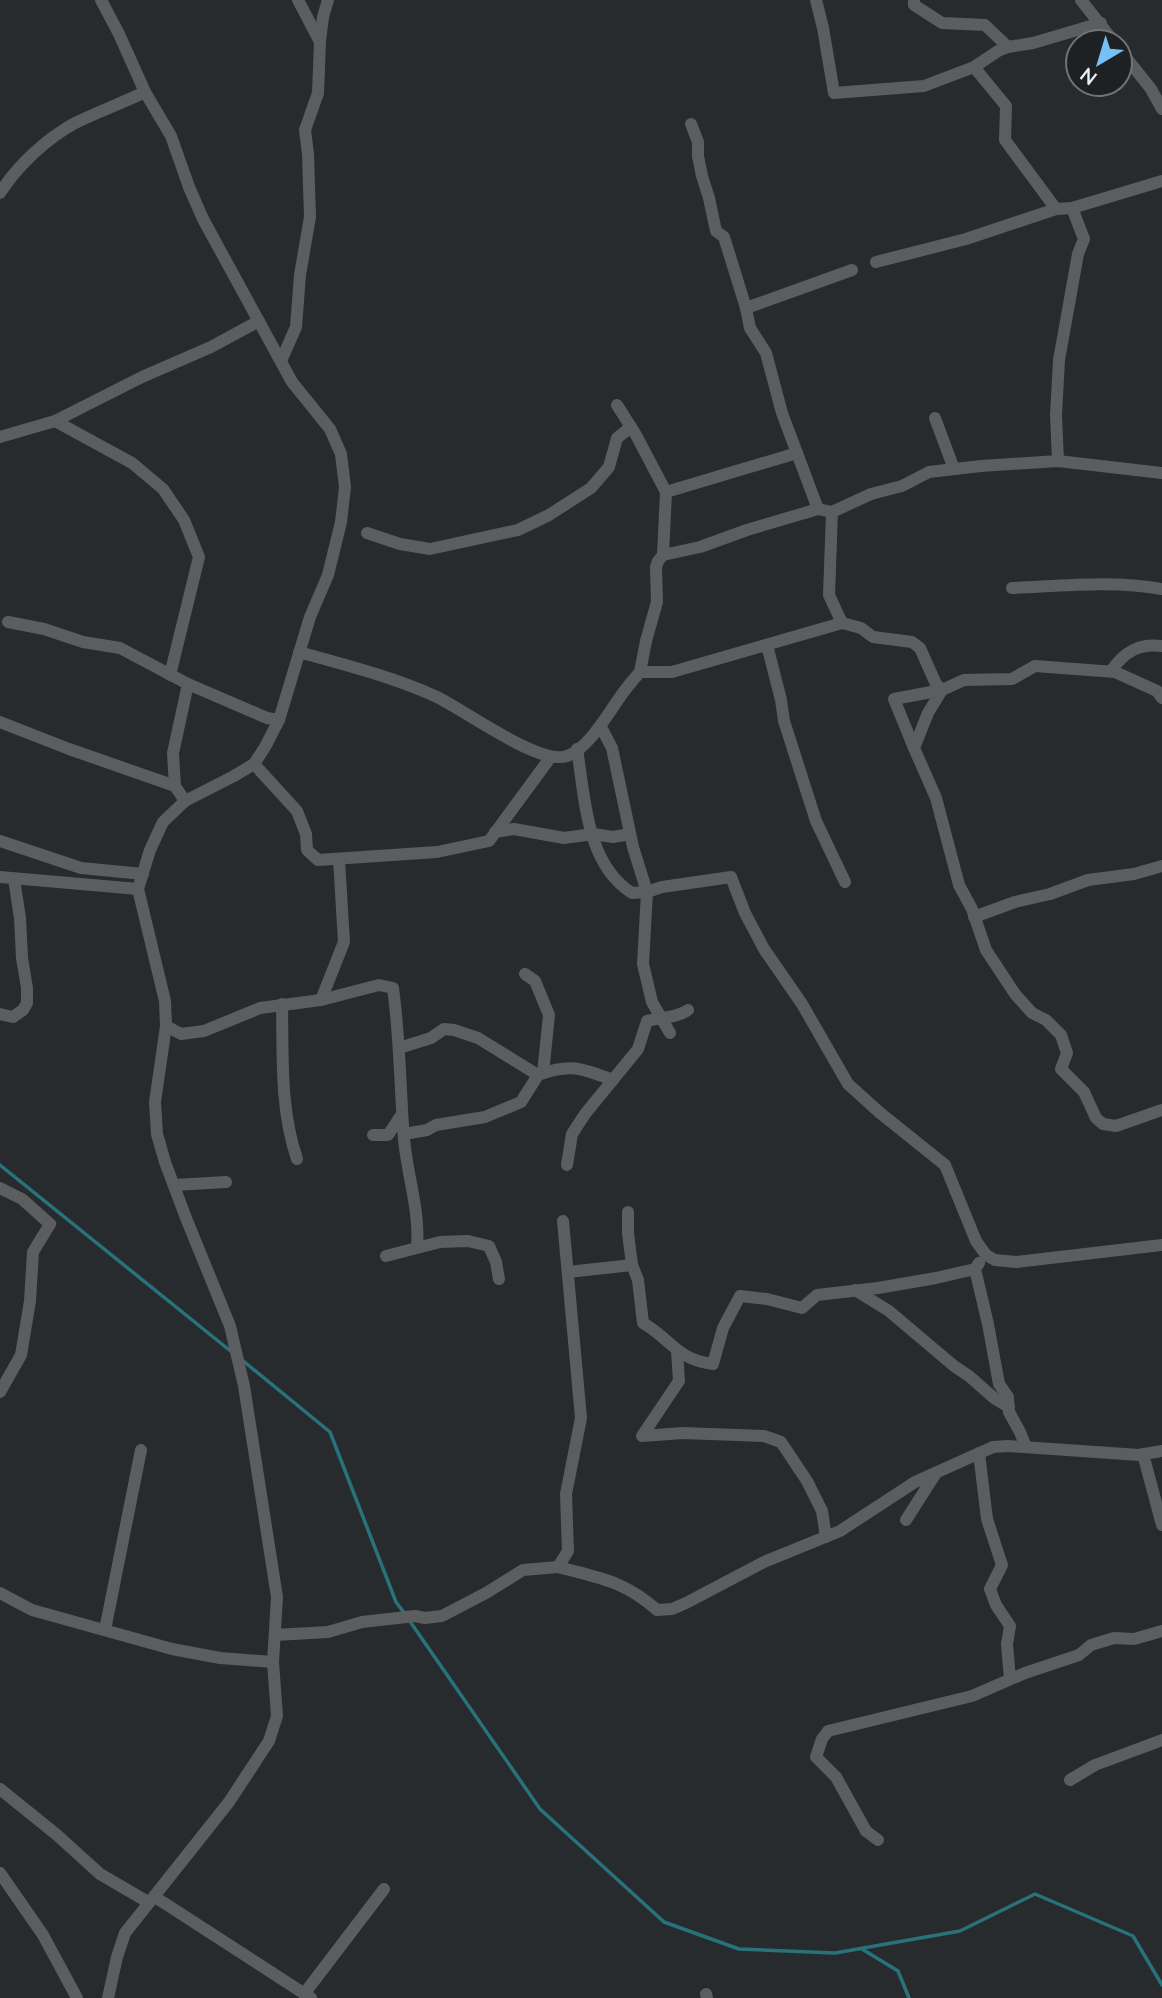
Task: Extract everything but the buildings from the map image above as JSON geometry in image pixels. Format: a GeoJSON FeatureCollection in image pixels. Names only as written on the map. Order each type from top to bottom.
{"type":"FeatureCollection","features":[{"type":"Feature","properties":{"kind":"street"},"geometry":{"type":"LineString","coordinates":[[101,0],[145,92],[171,136],[203,219],[292,382],[330,429],[341,454],[345,487],[341,522],[328,575],[310,617],[279,720],[254,764],[185,801],[163,822],[150,850],[138,889],[165,1001],[166,1026],[155,1102],[157,1134],[186,1218],[230,1326],[244,1386],[277,1597],[273,1662],[277,1716],[269,1741],[229,1802],[125,1933],[108,1998]]}},
{"type":"Feature","properties":{"kind":"street"},"geometry":{"type":"LineString","coordinates":[[298,0],[320,42]]}},
{"type":"Feature","properties":{"kind":"street"},"geometry":{"type":"LineString","coordinates":[[281,361],[296,327],[300,275],[310,217],[305,130],[318,93],[320,42],[328,0]]}},
{"type":"Feature","properties":{"kind":"street"},"geometry":{"type":"LineString","coordinates":[[816,0],[834,93],[924,86],[974,67],[1008,47],[1033,43],[1101,23]]}},
{"type":"Feature","properties":{"kind":"street"},"geometry":{"type":"LineString","coordinates":[[914,0],[914,5],[942,23],[985,25],[1008,47]]}},
{"type":"Feature","properties":{"kind":"street"},"geometry":{"type":"LineString","coordinates":[[1081,0],[1104,28]]}},
{"type":"Feature","properties":{"kind":"street"},"geometry":{"type":"LineString","coordinates":[[974,67],[1006,107],[1005,140],[1056,209]]}},
{"type":"Feature","properties":{"kind":"street"},"geometry":{"type":"LineString","coordinates":[[1134,68],[1162,109]]}},
{"type":"Feature","properties":{"kind":"street"},"geometry":{"type":"LineString","coordinates":[[0,193],[23,165],[53,136],[145,92]]}},
{"type":"Feature","properties":{"kind":"street"},"geometry":{"type":"LineString","coordinates":[[691,124],[698,142],[698,156],[716,232],[724,237],[750,328],[766,352],[782,413],[818,509]]}},
{"type":"Feature","properties":{"kind":"street"},"geometry":{"type":"LineString","coordinates":[[876,262],[966,239],[1056,209],[1072,208],[1162,181]]}},
{"type":"Feature","properties":{"kind":"street"},"geometry":{"type":"LineString","coordinates":[[1058,461],[1056,415],[1059,360],[1078,254],[1084,239],[1072,208]]}},
{"type":"Feature","properties":{"kind":"street"},"geometry":{"type":"LineString","coordinates":[[746,307],[852,270]]}},
{"type":"Feature","properties":{"kind":"street"},"geometry":{"type":"LineString","coordinates":[[0,437],[55,422],[259,321]]}},
{"type":"Feature","properties":{"kind":"street"},"geometry":{"type":"LineString","coordinates":[[299,652],[386,677],[438,698],[512,741],[550,758],[566,757],[577,749],[601,727],[620,696],[640,672],[657,602],[656,567],[663,555],[666,492],[617,405]]}},
{"type":"Feature","properties":{"kind":"street"},"geometry":{"type":"LineString","coordinates":[[935,418],[954,469]]}},
{"type":"Feature","properties":{"kind":"street"},"geometry":{"type":"LineString","coordinates":[[55,422],[132,463],[163,489],[184,520],[199,557],[170,675]]}},
{"type":"Feature","properties":{"kind":"street"},"geometry":{"type":"LineString","coordinates":[[367,533],[400,544],[430,549],[518,530],[591,488],[610,467],[617,438],[631,427]]}},
{"type":"Feature","properties":{"kind":"street"},"geometry":{"type":"LineString","coordinates":[[666,492],[797,453]]}},
{"type":"Feature","properties":{"kind":"street"},"geometry":{"type":"LineString","coordinates":[[663,555],[700,547],[818,509],[832,512],[870,494],[902,486],[929,472],[1058,461],[1162,473]]}},
{"type":"Feature","properties":{"kind":"street"},"geometry":{"type":"LineString","coordinates":[[832,512],[829,594],[842,623]]}},
{"type":"Feature","properties":{"kind":"street"},"geometry":{"type":"LineString","coordinates":[[1012,588],[1147,586],[1162,589]]}},
{"type":"Feature","properties":{"kind":"street"},"geometry":{"type":"LineString","coordinates":[[8,622],[44,629],[83,642],[120,648],[188,684],[267,718],[279,720]]}},
{"type":"Feature","properties":{"kind":"street"},"geometry":{"type":"LineString","coordinates":[[640,672],[672,671],[842,623],[861,628],[873,637],[912,642],[920,648],[936,684],[942,690]]}},
{"type":"Feature","properties":{"kind":"street"},"geometry":{"type":"LineString","coordinates":[[767,645],[784,721],[816,821],[845,882]]}},
{"type":"Feature","properties":{"kind":"street"},"geometry":{"type":"LineString","coordinates":[[1162,646],[1149,645],[1131,650],[1118,660],[1111,671],[1157,691],[1162,698]]}},
{"type":"Feature","properties":{"kind":"street"},"geometry":{"type":"LineString","coordinates":[[1115,672],[1035,666],[1012,679],[964,680],[942,690],[894,699],[936,798],[959,885],[986,950],[1015,994],[1032,1013],[1046,1020],[1061,1035],[1067,1053],[1061,1069],[1084,1092],[1096,1118],[1103,1124],[1116,1126],[1162,1110]]}},
{"type":"Feature","properties":{"kind":"street"},"geometry":{"type":"LineString","coordinates":[[185,801],[175,786],[173,752],[188,684]]}},
{"type":"Feature","properties":{"kind":"street"},"geometry":{"type":"LineString","coordinates":[[914,748],[928,713],[942,690]]}},
{"type":"Feature","properties":{"kind":"street"},"geometry":{"type":"LineString","coordinates":[[0,722],[175,786]]}},
{"type":"Feature","properties":{"kind":"street"},"geometry":{"type":"LineString","coordinates":[[601,727],[612,748],[630,834],[647,892],[643,964],[652,1003],[670,1033]]}},
{"type":"Feature","properties":{"kind":"street"},"geometry":{"type":"LineString","coordinates":[[577,749],[593,834],[603,863],[618,883],[632,893],[731,877],[745,914],[764,949],[802,1004],[848,1084],[945,1165],[976,1241],[986,1255],[995,1260],[1016,1262],[1162,1245]]}},
{"type":"Feature","properties":{"kind":"street"},"geometry":{"type":"LineString","coordinates":[[254,764],[297,811],[306,834],[307,850],[318,860],[339,860],[437,852],[489,841],[550,758]]}},
{"type":"Feature","properties":{"kind":"street"},"geometry":{"type":"LineString","coordinates":[[495,832],[514,829],[564,838],[593,834],[614,837],[630,834]]}},
{"type":"Feature","properties":{"kind":"street"},"geometry":{"type":"LineString","coordinates":[[0,841],[81,868],[143,874]]}},
{"type":"Feature","properties":{"kind":"street"},"geometry":{"type":"LineString","coordinates":[[321,1000],[344,942],[339,860]]}},
{"type":"Feature","properties":{"kind":"street"},"geometry":{"type":"LineString","coordinates":[[974,917],[1088,880],[1134,874],[1162,866]]}},
{"type":"Feature","properties":{"kind":"street"},"geometry":{"type":"LineString","coordinates":[[0,877],[138,889]]}},
{"type":"Feature","properties":{"kind":"street"},"geometry":{"type":"LineString","coordinates":[[0,1014],[13,1017],[23,1010],[27,1003],[14,879]]}},
{"type":"Feature","properties":{"kind":"street"},"geometry":{"type":"LineString","coordinates":[[404,1134],[427,1130],[436,1125],[485,1117],[522,1102],[541,1074],[549,1015],[535,981],[525,974]]}},
{"type":"Feature","properties":{"kind":"street"},"geometry":{"type":"LineString","coordinates":[[166,1026],[181,1034],[204,1031],[260,1008],[321,1000],[379,985],[393,988],[402,1113],[417,1223],[417,1247]]}},
{"type":"Feature","properties":{"kind":"street"},"geometry":{"type":"LineString","coordinates":[[282,1004],[284,1101],[290,1140],[297,1159]]}},
{"type":"Feature","properties":{"kind":"street"},"geometry":{"type":"LineString","coordinates":[[567,1164],[572,1133],[638,1049],[647,1021],[682,1015],[688,1010]]}},
{"type":"Feature","properties":{"kind":"street"},"geometry":{"type":"LineString","coordinates":[[399,1048],[431,1038],[444,1029],[454,1030],[478,1038],[541,1074],[558,1068],[585,1069],[613,1080]]}},
{"type":"Feature","properties":{"kind":"street"},"geometry":{"type":"LineString","coordinates":[[373,1135],[388,1135],[402,1113]]}},
{"type":"Feature","properties":{"kind":"street"},"geometry":{"type":"LineString","coordinates":[[174,1185],[226,1182]]}},
{"type":"Feature","properties":{"kind":"street"},"geometry":{"type":"LineString","coordinates":[[0,1188],[22,1199],[50,1224],[33,1252],[30,1301],[21,1354],[0,1392]]}},
{"type":"Feature","properties":{"kind":"street"},"geometry":{"type":"LineString","coordinates":[[628,1212],[632,1265],[638,1280],[643,1323],[654,1329],[677,1351],[698,1362],[713,1364],[723,1328],[740,1296],[767,1299],[802,1308],[817,1295],[924,1280],[975,1269],[986,1255]]}},
{"type":"Feature","properties":{"kind":"street"},"geometry":{"type":"LineString","coordinates":[[558,1567],[568,1551],[566,1494],[582,1418],[564,1221]]}},
{"type":"Feature","properties":{"kind":"street"},"geometry":{"type":"LineString","coordinates":[[386,1256],[440,1242],[468,1241],[489,1246],[499,1279]]}},
{"type":"Feature","properties":{"kind":"street"},"geometry":{"type":"LineString","coordinates":[[568,1272],[632,1265]]}},
{"type":"Feature","properties":{"kind":"street"},"geometry":{"type":"LineString","coordinates":[[975,1269],[996,1375],[1008,1397],[1009,1412],[1026,1447]]}},
{"type":"Feature","properties":{"kind":"street"},"geometry":{"type":"LineString","coordinates":[[855,1290],[889,1311],[954,1366],[1009,1407]]}},
{"type":"Feature","properties":{"kind":"street"},"geometry":{"type":"LineString","coordinates":[[677,1351],[679,1381],[642,1436],[683,1433],[764,1436],[781,1442],[807,1480],[822,1511],[826,1537]]}},
{"type":"Feature","properties":{"kind":"street"},"geometry":{"type":"LineString","coordinates":[[275,1635],[328,1632],[362,1622],[442,1616],[523,1570],[558,1567],[620,1584],[642,1597],[657,1611],[672,1609],[764,1562],[840,1531],[915,1482],[993,1447],[1143,1454],[1162,1451]]}},
{"type":"Feature","properties":{"kind":"street"},"geometry":{"type":"LineString","coordinates":[[105,1630],[141,1450]]}},
{"type":"Feature","properties":{"kind":"street"},"geometry":{"type":"LineString","coordinates":[[979,1453],[987,1519],[1002,1565],[990,1589],[996,1605],[1010,1626],[1007,1644],[1010,1679]]}},
{"type":"Feature","properties":{"kind":"street"},"geometry":{"type":"LineString","coordinates":[[1143,1454],[1162,1525]]}},
{"type":"Feature","properties":{"kind":"street"},"geometry":{"type":"LineString","coordinates":[[906,1520],[936,1472]]}},
{"type":"Feature","properties":{"kind":"street"},"geometry":{"type":"LineString","coordinates":[[0,1593],[32,1610],[173,1649],[220,1658],[273,1662]]}},
{"type":"Feature","properties":{"kind":"street"},"geometry":{"type":"LineString","coordinates":[[878,1840],[866,1831],[836,1777],[816,1757],[824,1735],[834,1728],[972,1696],[1010,1679],[1079,1655],[1091,1645],[1114,1638],[1134,1639],[1162,1631]]}},
{"type":"Feature","properties":{"kind":"street"},"geometry":{"type":"LineString","coordinates":[[1070,1780],[1096,1765],[1162,1740]]}},
{"type":"Feature","properties":{"kind":"street"},"geometry":{"type":"LineString","coordinates":[[0,1789],[100,1874],[151,1900],[308,1996],[384,1889]]}},
{"type":"Feature","properties":{"kind":"street"},"geometry":{"type":"LineString","coordinates":[[0,1872],[43,1935],[76,1998]]}},
{"type":"Feature","properties":{"kind":"waterway"},"geometry":{"type":"LineString","coordinates":[[0,1165],[233,1353]]}},
{"type":"Feature","properties":{"kind":"waterway"},"geometry":{"type":"LineString","coordinates":[[242,1360],[330,1432],[396,1602],[405,1614]]}},
{"type":"Feature","properties":{"kind":"waterway"},"geometry":{"type":"LineString","coordinates":[[409,1620],[540,1809],[664,1922],[739,1949],[835,1953],[960,1931],[1035,1894],[1133,1936],[1162,1985]]}},
{"type":"Feature","properties":{"kind":"waterway"},"geometry":{"type":"LineString","coordinates":[[862,1949],[898,1971],[909,1998]]}}]}
